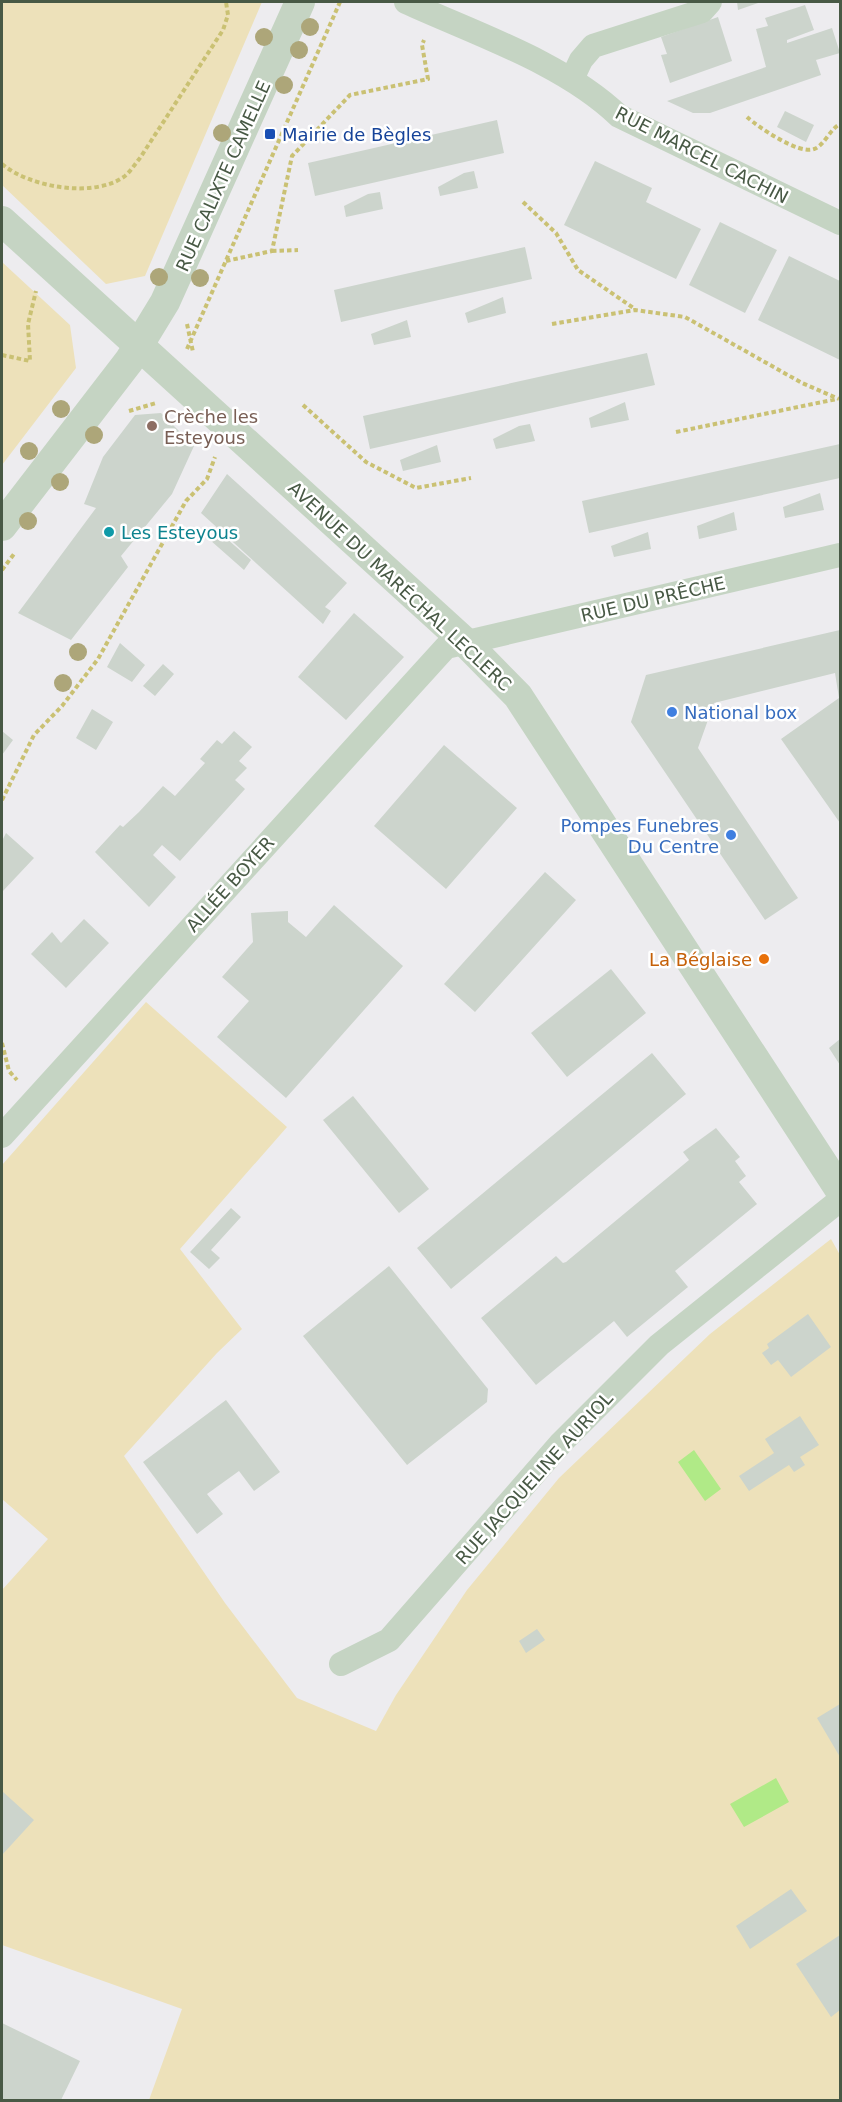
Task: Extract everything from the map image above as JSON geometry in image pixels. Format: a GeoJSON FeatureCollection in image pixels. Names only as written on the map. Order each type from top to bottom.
{"type":"FeatureCollection","features":[{"type":"Feature","properties":{"kind":"street","name":"RUE CALIXTE CAMELLE"},"geometry":{"type":"LineString","coordinates":[[2,526],[139,346],[176,281],[300,2]]}},
{"type":"Feature","properties":{"kind":"street","name":"RUE MARCEL CACHIN"},"geometry":{"type":"LineString","coordinates":[[406,2],[572,79],[600,98],[619,116],[840,223]]}},
{"type":"Feature","properties":{"kind":"street"},"geometry":{"type":"LineString","coordinates":[[572,79],[581,60],[593,46],[702,11],[710,2]]}},
{"type":"Feature","properties":{"kind":"street","name":"AVENUE DU MARÉCHAL LECLERC"},"geometry":{"type":"LineString","coordinates":[[2,221],[465,642],[518,696],[840,1190]]}},
{"type":"Feature","properties":{"kind":"street","name":"RUE DU PRÊCHE"},"geometry":{"type":"LineString","coordinates":[[465,642],[840,555]]}},
{"type":"Feature","properties":{"kind":"street","name":"ALLÉE BOYER"},"geometry":{"type":"LineString","coordinates":[[2,1136],[34,1098],[438,655],[446,647],[465,642]]}},
{"type":"Feature","properties":{"kind":"street","name":"RUE JACQUELINE AURIOL"},"geometry":{"type":"LineString","coordinates":[[341,1664],[389,1640],[561,1443],[659,1345],[840,1200]]}},
{"type":"Feature","properties":{"kind":"path"},"geometry":{"type":"LineString","coordinates":[[2,164],[31,182],[63,188],[101,187],[125,176],[140,159],[223,30],[228,15],[226,2]]}},
{"type":"Feature","properties":{"kind":"path"},"geometry":{"type":"LineString","coordinates":[[272,251],[292,156],[350,95],[428,79],[422,45],[438,16]]}},
{"type":"Feature","properties":{"kind":"path"},"geometry":{"type":"LineString","coordinates":[[747,117],[763,131],[807,150],[816,149],[840,124]]}},
{"type":"Feature","properties":{"kind":"path"},"geometry":{"type":"LineString","coordinates":[[523,202],[556,233],[578,270],[635,309]]}},
{"type":"Feature","properties":{"kind":"path"},"geometry":{"type":"LineString","coordinates":[[226,261],[272,251],[298,250]]}},
{"type":"Feature","properties":{"kind":"path"},"geometry":{"type":"LineString","coordinates":[[2,355],[30,362],[28,324],[34,294],[39,288]]}},
{"type":"Feature","properties":{"kind":"path"},"geometry":{"type":"LineString","coordinates":[[552,324],[635,309],[686,317],[802,383],[840,398]]}},
{"type":"Feature","properties":{"kind":"path"},"geometry":{"type":"LineString","coordinates":[[676,432],[840,398]]}},
{"type":"Feature","properties":{"kind":"path"},"geometry":{"type":"LineString","coordinates":[[303,405],[366,462],[416,488],[471,478]]}},
{"type":"Feature","properties":{"kind":"path"},"geometry":{"type":"LineString","coordinates":[[2,800],[34,735],[62,706],[98,659],[186,501],[207,479],[226,426]]}},
{"type":"Feature","properties":{"kind":"path"},"geometry":{"type":"LineString","coordinates":[[2,1043],[9,1071],[34,1098]]}},
{"type":"Feature","properties":{"kind":"shaded area"},"geometry":{"type":"Polygon","coordinates":[[[2,2],[262,2],[145,276],[106,284],[2,185],[2,2]]]}},
{"type":"Feature","properties":{"kind":"shaded area"},"geometry":{"type":"Polygon","coordinates":[[[2,262],[70,325],[76,368],[2,465],[2,262]]]}},
{"type":"Feature","properties":{"kind":"shaded area"},"geometry":{"type":"Polygon","coordinates":[[[146,1002],[287,1127],[180,1249],[242,1329],[217,1353],[124,1456],[225,1603],[297,1698],[376,1731],[396,1695],[467,1590],[559,1478],[710,1334],[831,1239],[840,1255],[840,2100],[149,2100],[182,2009],[2,1945],[2,1590],[48,1539],[2,1499],[2,1165],[146,1002]]]}},
{"type":"Feature","properties":{"kind":"shaded area"},"geometry":{"type":"Polygon","coordinates":[[[694,1450],[721,1489],[705,1501],[678,1462],[694,1450]]]}},
{"type":"Feature","properties":{"kind":"shaded area"},"geometry":{"type":"Polygon","coordinates":[[[776,1778],[789,1802],[744,1827],[730,1804],[776,1778]]]}},
{"type":"Feature","properties":{"kind":"building"},"geometry":{"type":"Polygon","coordinates":[[[737,2],[761,2],[738,10],[737,2]]]}},
{"type":"Feature","properties":{"kind":"building"},"geometry":{"type":"Polygon","coordinates":[[[805,5],[814,30],[787,40],[787,43],[832,28],[840,53],[816,60],[821,75],[710,113],[693,113],[667,101],[766,67],[756,29],[768,26],[765,18],[805,5]]]}},
{"type":"Feature","properties":{"kind":"building"},"geometry":{"type":"Polygon","coordinates":[[[718,17],[732,61],[670,83],[661,55],[667,54],[661,37],[718,17]]]}},
{"type":"Feature","properties":{"kind":"building"},"geometry":{"type":"Polygon","coordinates":[[[785,111],[814,125],[806,142],[777,127],[785,111]]]}},
{"type":"Feature","properties":{"kind":"building"},"geometry":{"type":"Polygon","coordinates":[[[497,120],[504,153],[315,196],[308,163],[497,120]]]}},
{"type":"Feature","properties":{"kind":"building"},"geometry":{"type":"Polygon","coordinates":[[[595,161],[652,188],[646,202],[701,229],[676,279],[564,225],[595,161]]]}},
{"type":"Feature","properties":{"kind":"building"},"geometry":{"type":"Polygon","coordinates":[[[474,171],[478,188],[440,196],[438,187],[464,173],[474,171]]]}},
{"type":"Feature","properties":{"kind":"building"},"geometry":{"type":"Polygon","coordinates":[[[380,192],[383,209],[346,217],[344,206],[368,194],[380,192]]]}},
{"type":"Feature","properties":{"kind":"building"},"geometry":{"type":"Polygon","coordinates":[[[720,222],[777,250],[745,313],[689,285],[720,222]]]}},
{"type":"Feature","properties":{"kind":"building"},"geometry":{"type":"Polygon","coordinates":[[[525,247],[532,279],[341,322],[334,290],[525,247]]]}},
{"type":"Feature","properties":{"kind":"building"},"geometry":{"type":"Polygon","coordinates":[[[789,256],[840,281],[840,360],[758,320],[789,256]]]}},
{"type":"Feature","properties":{"kind":"building"},"geometry":{"type":"Polygon","coordinates":[[[503,297],[506,313],[468,323],[465,313],[503,297]]]}},
{"type":"Feature","properties":{"kind":"building"},"geometry":{"type":"Polygon","coordinates":[[[407,320],[411,337],[374,345],[371,334],[407,320]]]}},
{"type":"Feature","properties":{"kind":"building"},"geometry":{"type":"Polygon","coordinates":[[[647,353],[655,385],[370,449],[363,416],[647,353]]]}},
{"type":"Feature","properties":{"kind":"building"},"geometry":{"type":"Polygon","coordinates":[[[625,402],[629,420],[591,428],[589,418],[625,402]]]}},
{"type":"Feature","properties":{"kind":"building","name":"Les Esteyous"},"geometry":{"type":"Polygon","coordinates":[[[161,413],[194,446],[172,494],[121,556],[128,567],[71,640],[18,613],[96,508],[84,504],[103,457],[135,415],[161,413]]]}},
{"type":"Feature","properties":{"kind":"building"},"geometry":{"type":"Polygon","coordinates":[[[530,424],[535,441],[496,449],[493,439],[519,426],[530,424]]]}},
{"type":"Feature","properties":{"kind":"building"},"geometry":{"type":"Polygon","coordinates":[[[840,444],[840,478],[589,533],[582,501],[840,444]]]}},
{"type":"Feature","properties":{"kind":"building"},"geometry":{"type":"Polygon","coordinates":[[[437,445],[441,462],[403,471],[400,460],[437,445]]]}},
{"type":"Feature","properties":{"kind":"building"},"geometry":{"type":"Polygon","coordinates":[[[227,474],[347,583],[325,607],[331,611],[323,624],[201,513],[227,474]]]}},
{"type":"Feature","properties":{"kind":"building"},"geometry":{"type":"Polygon","coordinates":[[[820,493],[824,510],[785,518],[783,507],[820,493]]]}},
{"type":"Feature","properties":{"kind":"building"},"geometry":{"type":"Polygon","coordinates":[[[734,512],[737,530],[699,539],[697,526],[734,512]]]}},
{"type":"Feature","properties":{"kind":"building"},"geometry":{"type":"Polygon","coordinates":[[[218,531],[251,560],[244,570],[210,540],[218,531]]]}},
{"type":"Feature","properties":{"kind":"building"},"geometry":{"type":"Polygon","coordinates":[[[648,532],[651,549],[614,557],[611,546],[648,532]]]}},
{"type":"Feature","properties":{"kind":"building"},"geometry":{"type":"Polygon","coordinates":[[[354,613],[404,657],[346,720],[298,677],[354,613]]]}},
{"type":"Feature","properties":{"kind":"building"},"geometry":{"type":"Polygon","coordinates":[[[840,630],[840,823],[781,739],[839,698],[835,673],[714,703],[698,748],[798,898],[765,920],[631,722],[646,675],[840,630]]]}},
{"type":"Feature","properties":{"kind":"building"},"geometry":{"type":"Polygon","coordinates":[[[120,643],[145,665],[132,682],[107,667],[120,643]]]}},
{"type":"Feature","properties":{"kind":"building"},"geometry":{"type":"Polygon","coordinates":[[[163,664],[174,674],[155,696],[143,686],[163,664]]]}},
{"type":"Feature","properties":{"kind":"building"},"geometry":{"type":"Polygon","coordinates":[[[92,709],[113,722],[96,750],[76,738],[92,709]]]}},
{"type":"Feature","properties":{"kind":"building"},"geometry":{"type":"Polygon","coordinates":[[[2,731],[13,740],[2,755],[2,731]]]}},
{"type":"Feature","properties":{"kind":"building"},"geometry":{"type":"Polygon","coordinates":[[[234,731],[252,747],[239,761],[247,768],[235,780],[245,789],[180,861],[162,845],[153,855],[176,877],[149,907],[95,852],[120,825],[123,827],[163,786],[175,796],[205,763],[200,759],[217,740],[222,744],[234,731]]]}},
{"type":"Feature","properties":{"kind":"building"},"geometry":{"type":"Polygon","coordinates":[[[444,745],[517,808],[446,889],[374,826],[444,745]]]}},
{"type":"Feature","properties":{"kind":"building"},"geometry":{"type":"Polygon","coordinates":[[[6,833],[34,858],[2,892],[2,841],[6,833]]]}},
{"type":"Feature","properties":{"kind":"building"},"geometry":{"type":"Polygon","coordinates":[[[545,872],[576,900],[475,1012],[444,984],[545,872]]]}},
{"type":"Feature","properties":{"kind":"building"},"geometry":{"type":"Polygon","coordinates":[[[334,905],[403,966],[286,1098],[217,1037],[249,1001],[222,977],[253,942],[251,913],[288,911],[288,922],[306,937],[334,905]]]}},
{"type":"Feature","properties":{"kind":"building"},"geometry":{"type":"Polygon","coordinates":[[[84,919],[109,943],[66,988],[31,954],[52,932],[61,943],[84,919]]]}},
{"type":"Feature","properties":{"kind":"building"},"geometry":{"type":"Polygon","coordinates":[[[611,969],[646,1013],[567,1077],[531,1033],[611,969]]]}},
{"type":"Feature","properties":{"kind":"building"},"geometry":{"type":"Polygon","coordinates":[[[840,1039],[840,1065],[829,1048],[840,1039]]]}},
{"type":"Feature","properties":{"kind":"building"},"geometry":{"type":"Polygon","coordinates":[[[652,1053],[686,1094],[451,1289],[417,1248],[652,1053]]]}},
{"type":"Feature","properties":{"kind":"building"},"geometry":{"type":"Polygon","coordinates":[[[353,1096],[429,1189],[399,1213],[323,1120],[353,1096]]]}},
{"type":"Feature","properties":{"kind":"building"},"geometry":{"type":"Polygon","coordinates":[[[716,1128],[740,1157],[735,1161],[746,1176],[739,1182],[757,1204],[675,1271],[688,1287],[627,1337],[614,1321],[536,1385],[481,1318],[556,1256],[563,1263],[566,1262],[689,1160],[683,1152],[716,1128]]]}},
{"type":"Feature","properties":{"kind":"building"},"geometry":{"type":"Polygon","coordinates":[[[231,1208],[241,1217],[211,1250],[220,1258],[209,1269],[190,1252],[231,1208]]]}},
{"type":"Feature","properties":{"kind":"building"},"geometry":{"type":"Polygon","coordinates":[[[389,1266],[488,1389],[487,1402],[407,1465],[303,1336],[389,1266]]]}},
{"type":"Feature","properties":{"kind":"building"},"geometry":{"type":"Polygon","coordinates":[[[808,1314],[831,1347],[791,1377],[778,1360],[771,1365],[762,1353],[769,1348],[767,1344],[808,1314]]]}},
{"type":"Feature","properties":{"kind":"building"},"geometry":{"type":"Polygon","coordinates":[[[226,1400],[280,1472],[254,1491],[239,1471],[207,1494],[223,1514],[197,1534],[143,1462],[226,1400]]]}},
{"type":"Feature","properties":{"kind":"building"},"geometry":{"type":"Polygon","coordinates":[[[800,1416],[819,1445],[800,1457],[805,1465],[794,1472],[789,1465],[749,1491],[739,1476],[774,1453],[765,1439],[800,1416]]]}},
{"type":"Feature","properties":{"kind":"building"},"geometry":{"type":"Polygon","coordinates":[[[537,1629],[545,1640],[526,1653],[519,1641],[537,1629]]]}},
{"type":"Feature","properties":{"kind":"building"},"geometry":{"type":"Polygon","coordinates":[[[840,1704],[840,1757],[817,1718],[840,1704]]]}},
{"type":"Feature","properties":{"kind":"building"},"geometry":{"type":"Polygon","coordinates":[[[2,1791],[34,1820],[2,1855],[2,1791]]]}},
{"type":"Feature","properties":{"kind":"building"},"geometry":{"type":"Polygon","coordinates":[[[791,1889],[807,1911],[750,1949],[736,1926],[791,1889]]]}},
{"type":"Feature","properties":{"kind":"building"},"geometry":{"type":"Polygon","coordinates":[[[840,1935],[840,2010],[831,2017],[796,1964],[840,1935]]]}},
{"type":"Feature","properties":{"kind":"building"},"geometry":{"type":"Polygon","coordinates":[[[2,2023],[80,2061],[61,2100],[2,2100],[2,2023]]]}},
{"type":"Feature","properties":{"kind":"place","name":"Mairie de Bègles"},"geometry":{"type":"Point","coordinates":[270,134]}},
{"type":"Feature","properties":{"kind":"place","name":"Crèche les Esteyous"},"geometry":{"type":"Point","coordinates":[152,426]}},
{"type":"Feature","properties":{"kind":"place","name":"Les Esteyous"},"geometry":{"type":"Point","coordinates":[109,532]}},
{"type":"Feature","properties":{"kind":"place","name":"National box"},"geometry":{"type":"Point","coordinates":[672,712]}},
{"type":"Feature","properties":{"kind":"place","name":"Pompes Funebres Du Centre"},"geometry":{"type":"Point","coordinates":[731,835]}},
{"type":"Feature","properties":{"kind":"place","name":"La Béglaise"},"geometry":{"type":"Point","coordinates":[764,959]}}]}
